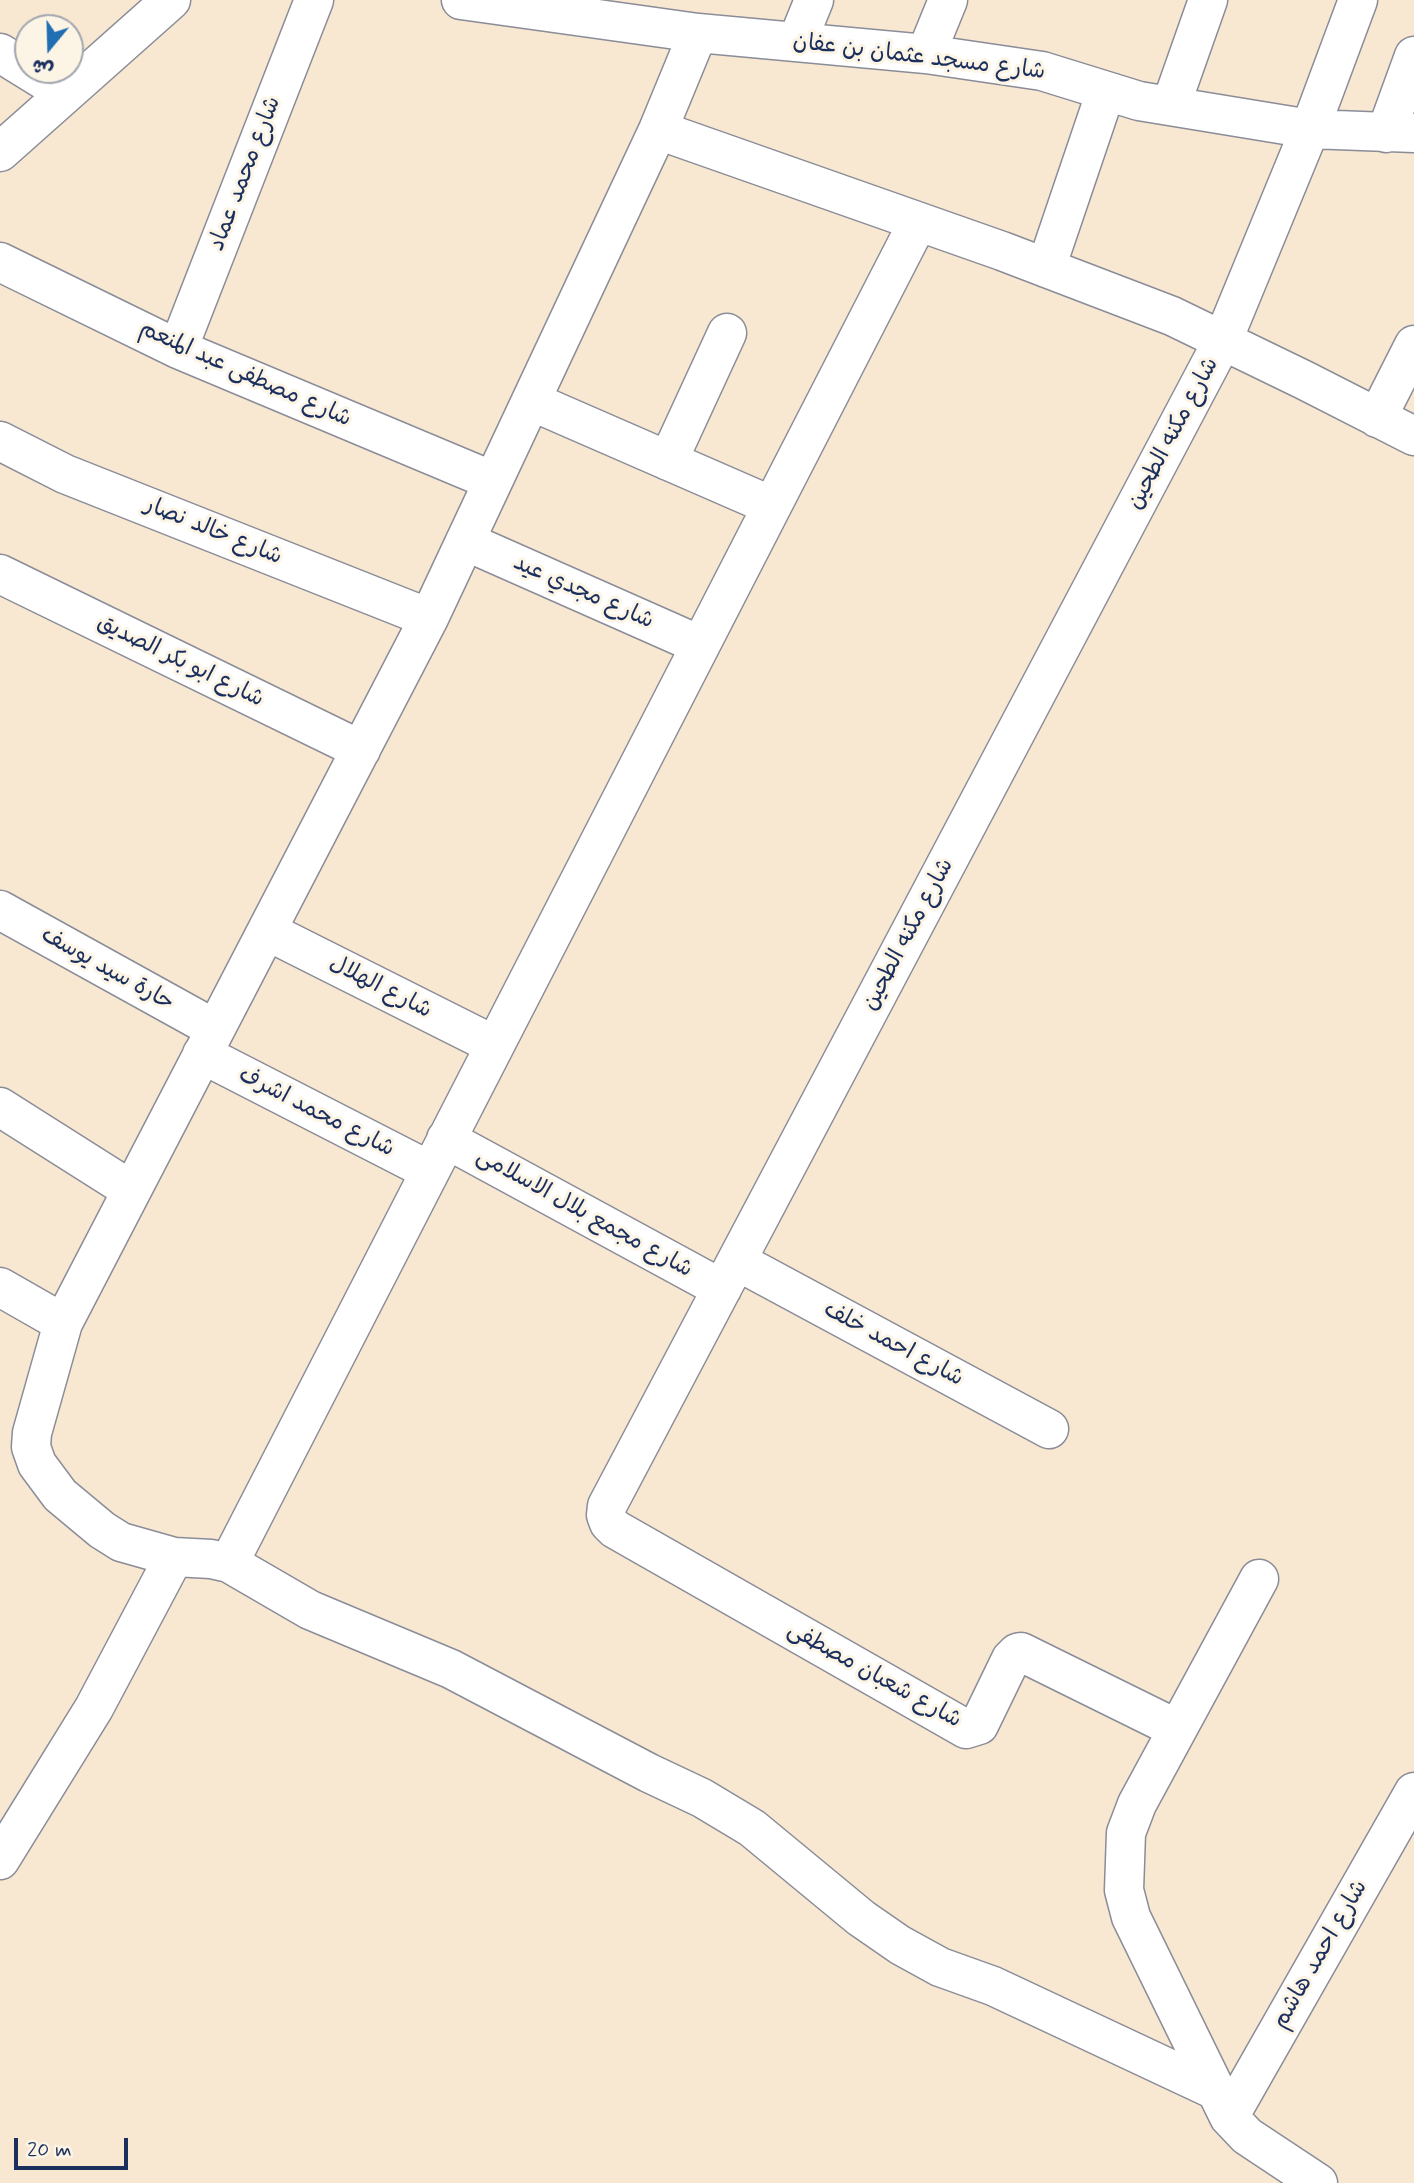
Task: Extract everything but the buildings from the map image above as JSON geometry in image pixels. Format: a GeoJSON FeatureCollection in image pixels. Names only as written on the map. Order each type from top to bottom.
{"type":"FeatureCollection","features":[{"type":"Feature","properties":{"kind":"street"},"geometry":{"type":"LineString","coordinates":[[0,152],[171,0]]}},
{"type":"Feature","properties":{"kind":"street","name":"شارع محمد عماد"},"geometry":{"type":"LineString","coordinates":[[178,349],[314,0]]}},
{"type":"Feature","properties":{"kind":"street","name":"شارع مسجد عثمان بن عفان"},"geometry":{"type":"LineString","coordinates":[[461,0],[622,11],[698,33],[926,54],[1042,71],[1139,101],[1310,129],[1400,133]]}},
{"type":"Feature","properties":{"kind":"street"},"geometry":{"type":"LineString","coordinates":[[797,42],[814,0]]}},
{"type":"Feature","properties":{"kind":"street"},"geometry":{"type":"LineString","coordinates":[[926,54],[948,0]]}},
{"type":"Feature","properties":{"kind":"street"},"geometry":{"type":"LineString","coordinates":[[1171,105],[1208,0]]}},
{"type":"Feature","properties":{"kind":"street","name":"شارع مكنه الطحين"},"geometry":{"type":"LineString","coordinates":[[615,1529],[606,1515],[607,1506],[1223,340],[1310,129],[1358,0]]}},
{"type":"Feature","properties":{"kind":"street"},"geometry":{"type":"LineString","coordinates":[[698,33],[658,130],[429,618],[62,1323],[32,1433],[31,1447],[37,1464],[60,1494],[102,1530],[121,1542],[174,1557],[229,1563],[310,1610],[451,1669],[563,1726],[649,1773],[702,1798],[752,1828],[861,1918],[900,1945],[940,1967],[993,1986],[1223,2104]]}},
{"type":"Feature","properties":{"kind":"street"},"geometry":{"type":"LineString","coordinates":[[0,53],[65,93]]}},
{"type":"Feature","properties":{"kind":"street"},"geometry":{"type":"LineString","coordinates":[[1400,133],[1414,56]]}},
{"type":"Feature","properties":{"kind":"street"},"geometry":{"type":"LineString","coordinates":[[1046,268],[1106,91]]}},
{"type":"Feature","properties":{"kind":"street"},"geometry":{"type":"LineString","coordinates":[[658,130],[1046,268],[1172,316],[1414,436]]}},
{"type":"Feature","properties":{"kind":"street"},"geometry":{"type":"LineString","coordinates":[[229,1563],[918,222]]}},
{"type":"Feature","properties":{"kind":"street","name":"شارع مصطفى عبد المنعم"},"geometry":{"type":"LineString","coordinates":[[0,262],[178,349],[493,481]]}},
{"type":"Feature","properties":{"kind":"street"},"geometry":{"type":"LineString","coordinates":[[668,461],[727,333]]}},
{"type":"Feature","properties":{"kind":"street"},"geometry":{"type":"LineString","coordinates":[[1377,418],[1414,345]]}},
{"type":"Feature","properties":{"kind":"street"},"geometry":{"type":"LineString","coordinates":[[531,401],[772,506]]}},
{"type":"Feature","properties":{"kind":"street","name":"شارع خالد نصار"},"geometry":{"type":"LineString","coordinates":[[0,441],[65,474],[429,618]]}},
{"type":"Feature","properties":{"kind":"street","name":"شارع مجدي عيد"},"geometry":{"type":"LineString","coordinates":[[465,541],[700,645]]}},
{"type":"Feature","properties":{"kind":"street","name":"شارع ابو بكر الصديق"},"geometry":{"type":"LineString","coordinates":[[0,574],[361,750]]}},
{"type":"Feature","properties":{"kind":"street","name":"حارة سيد يوسف"},"geometry":{"type":"LineString","coordinates":[[0,910],[208,1042]]}},
{"type":"Feature","properties":{"kind":"street","name":"شارع الهلال"},"geometry":{"type":"LineString","coordinates":[[267,931],[494,1045]]}},
{"type":"Feature","properties":{"kind":"street","name":"شارع محمد اشرف"},"geometry":{"type":"LineString","coordinates":[[208,1042],[438,1155]]}},
{"type":"Feature","properties":{"kind":"street"},"geometry":{"type":"LineString","coordinates":[[0,1107],[131,1190]]}},
{"type":"Feature","properties":{"kind":"street","name":"شارع مجمع بلال الاسلامى"},"geometry":{"type":"LineString","coordinates":[[438,1155],[729,1275]]}},
{"type":"Feature","properties":{"kind":"street","name":"شارع احمد خلف"},"geometry":{"type":"LineString","coordinates":[[729,1275],[1049,1429]]}},
{"type":"Feature","properties":{"kind":"street"},"geometry":{"type":"LineString","coordinates":[[0,1287],[62,1323]]}},
{"type":"Feature","properties":{"kind":"street","name":"شارع شعبان مصطفى"},"geometry":{"type":"LineString","coordinates":[[615,1529],[966,1729],[979,1726],[1011,1659],[1021,1652],[1177,1729]]}},
{"type":"Feature","properties":{"kind":"street"},"geometry":{"type":"LineString","coordinates":[[0,1860],[94,1708],[174,1557]]}},
{"type":"Feature","properties":{"kind":"street"},"geometry":{"type":"LineString","coordinates":[[1259,1579],[1137,1804],[1126,1833],[1124,1890],[1131,1917],[1223,2104],[1247,2136],[1318,2183]]}},
{"type":"Feature","properties":{"kind":"street","name":"شارع احمد هاشم"},"geometry":{"type":"LineString","coordinates":[[1223,2104],[1413,1792]]}}]}
